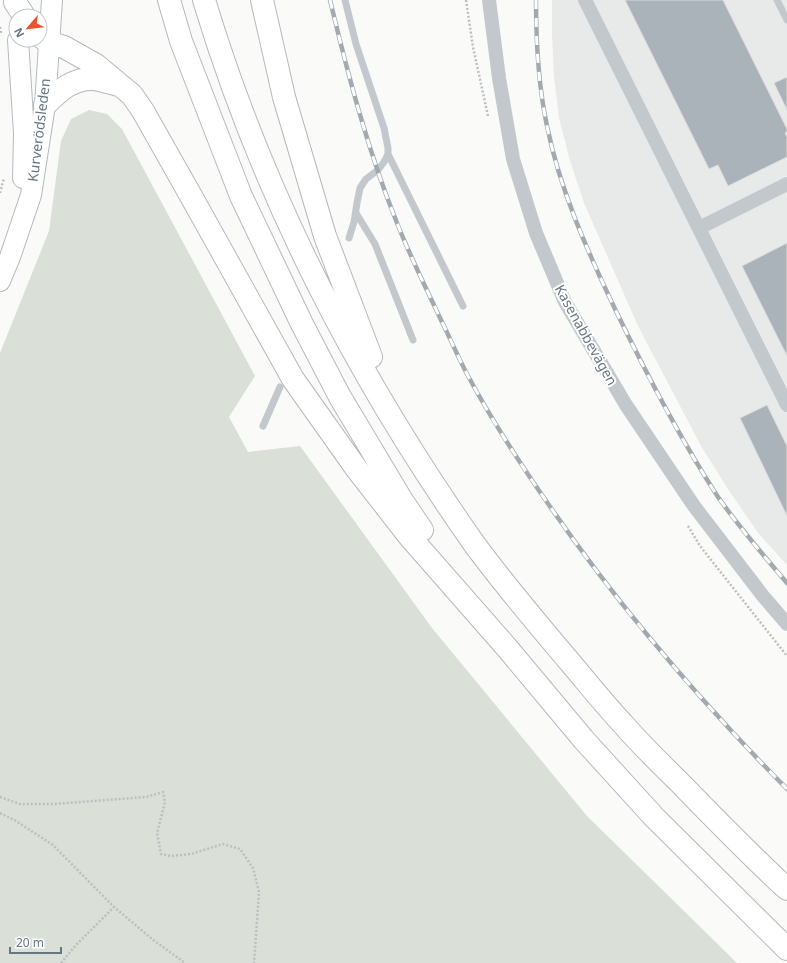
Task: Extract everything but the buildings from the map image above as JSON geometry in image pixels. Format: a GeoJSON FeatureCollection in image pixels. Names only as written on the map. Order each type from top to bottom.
{"type":"FeatureCollection","features":[{"type":"Feature","properties":{"kind":"highway"},"geometry":{"type":"LineString","coordinates":[[169,0],[181,41],[242,196],[302,324],[340,397],[401,499],[454,576],[508,649]]}},
{"type":"Feature","properties":{"kind":"highway"},"geometry":{"type":"LineString","coordinates":[[204,0],[242,113],[299,245],[335,316],[405,440],[476,546],[536,623],[623,725],[753,858],[787,889]]}},
{"type":"Feature","properties":{"kind":"highway"},"geometry":{"type":"LineString","coordinates":[[262,0],[284,97],[324,236],[354,315],[405,440]]}},
{"type":"Feature","properties":{"kind":"highway"},"geometry":{"type":"LineString","coordinates":[[48,41],[64,47],[96,65],[132,95],[293,379],[356,468],[409,536],[508,649],[584,740],[654,817],[787,949]]}},
{"type":"Feature","properties":{"kind":"highway"},"geometry":{"type":"LineString","coordinates":[[45,105],[65,86],[76,82],[94,79],[121,86]]}},
{"type":"Feature","properties":{"kind":"main road","name":"Kurverödsleden"},"geometry":{"type":"LineString","coordinates":[[48,20],[52,0]]}},
{"type":"Feature","properties":{"kind":"main road","name":"Kurverödsleden"},"geometry":{"type":"LineString","coordinates":[[10,257],[23,174],[24,133],[19,48]]}},
{"type":"Feature","properties":{"kind":"main road","name":"Kurverödsleden"},"geometry":{"type":"LineString","coordinates":[[0,281],[10,257],[31,195],[45,105],[44,48]]}},
{"type":"Feature","properties":{"kind":"street","name":"Kasenabbevägen"},"geometry":{"type":"LineString","coordinates":[[488,0],[499,78],[513,158],[536,233],[565,302],[626,405],[694,506],[763,596],[787,624]]}},
{"type":"Feature","properties":{"kind":"street"},"geometry":{"type":"LineString","coordinates":[[585,0],[787,405]]}},
{"type":"Feature","properties":{"kind":"street"},"geometry":{"type":"LineString","coordinates":[[699,228],[787,184]]}},
{"type":"Feature","properties":{"kind":"lane"},"geometry":{"type":"LineString","coordinates":[[345,0],[356,44],[388,141],[388,154],[463,306]]}},
{"type":"Feature","properties":{"kind":"lane"},"geometry":{"type":"LineString","coordinates":[[777,0],[787,20]]}},
{"type":"Feature","properties":{"kind":"lane"},"geometry":{"type":"LineString","coordinates":[[349,238],[362,183],[378,170],[388,154]]}},
{"type":"Feature","properties":{"kind":"lane"},"geometry":{"type":"LineString","coordinates":[[356,213],[375,244],[413,340]]}},
{"type":"Feature","properties":{"kind":"lane"},"geometry":{"type":"LineString","coordinates":[[263,426],[280,386]]}},
{"type":"Feature","properties":{"kind":"path"},"geometry":{"type":"LineString","coordinates":[[0,797],[20,804],[54,804],[146,797],[163,792],[165,802],[156,833],[161,854],[171,856],[191,854],[223,844],[240,849],[253,868],[259,892],[254,963]]}},
{"type":"Feature","properties":{"kind":"path"},"geometry":{"type":"LineString","coordinates":[[0,813],[16,821],[52,846],[114,907],[152,939],[185,963]]}},
{"type":"Feature","properties":{"kind":"path"},"geometry":{"type":"LineString","coordinates":[[61,963],[76,945],[114,907]]}},
{"type":"Feature","properties":{"kind":"shaded area"},"geometry":{"type":"Polygon","coordinates":[[[552,0],[787,0],[787,565],[758,533],[701,446],[638,326],[584,203],[570,161],[559,118],[554,77],[552,0]]]}},
{"type":"Feature","properties":{"kind":"shaded area"},"geometry":{"type":"Polygon","coordinates":[[[89,110],[107,114],[122,129],[255,376],[229,417],[248,452],[300,446],[432,628],[587,816],[737,963],[0,963],[0,353],[49,231],[61,141],[71,119],[89,110]]]}},
{"type":"Feature","properties":{"kind":"railway"},"geometry":{"type":"LineString","coordinates":[[330,0],[359,113],[387,196],[402,235],[424,284],[464,368],[486,409],[551,508],[605,582],[663,654],[724,723],[787,789]]}},
{"type":"Feature","properties":{"kind":"railway"},"geometry":{"type":"LineString","coordinates":[[536,0],[538,63],[541,94],[547,126],[559,173],[575,219],[594,265],[639,357],[690,451],[726,508],[751,541],[787,583]]}}]}
